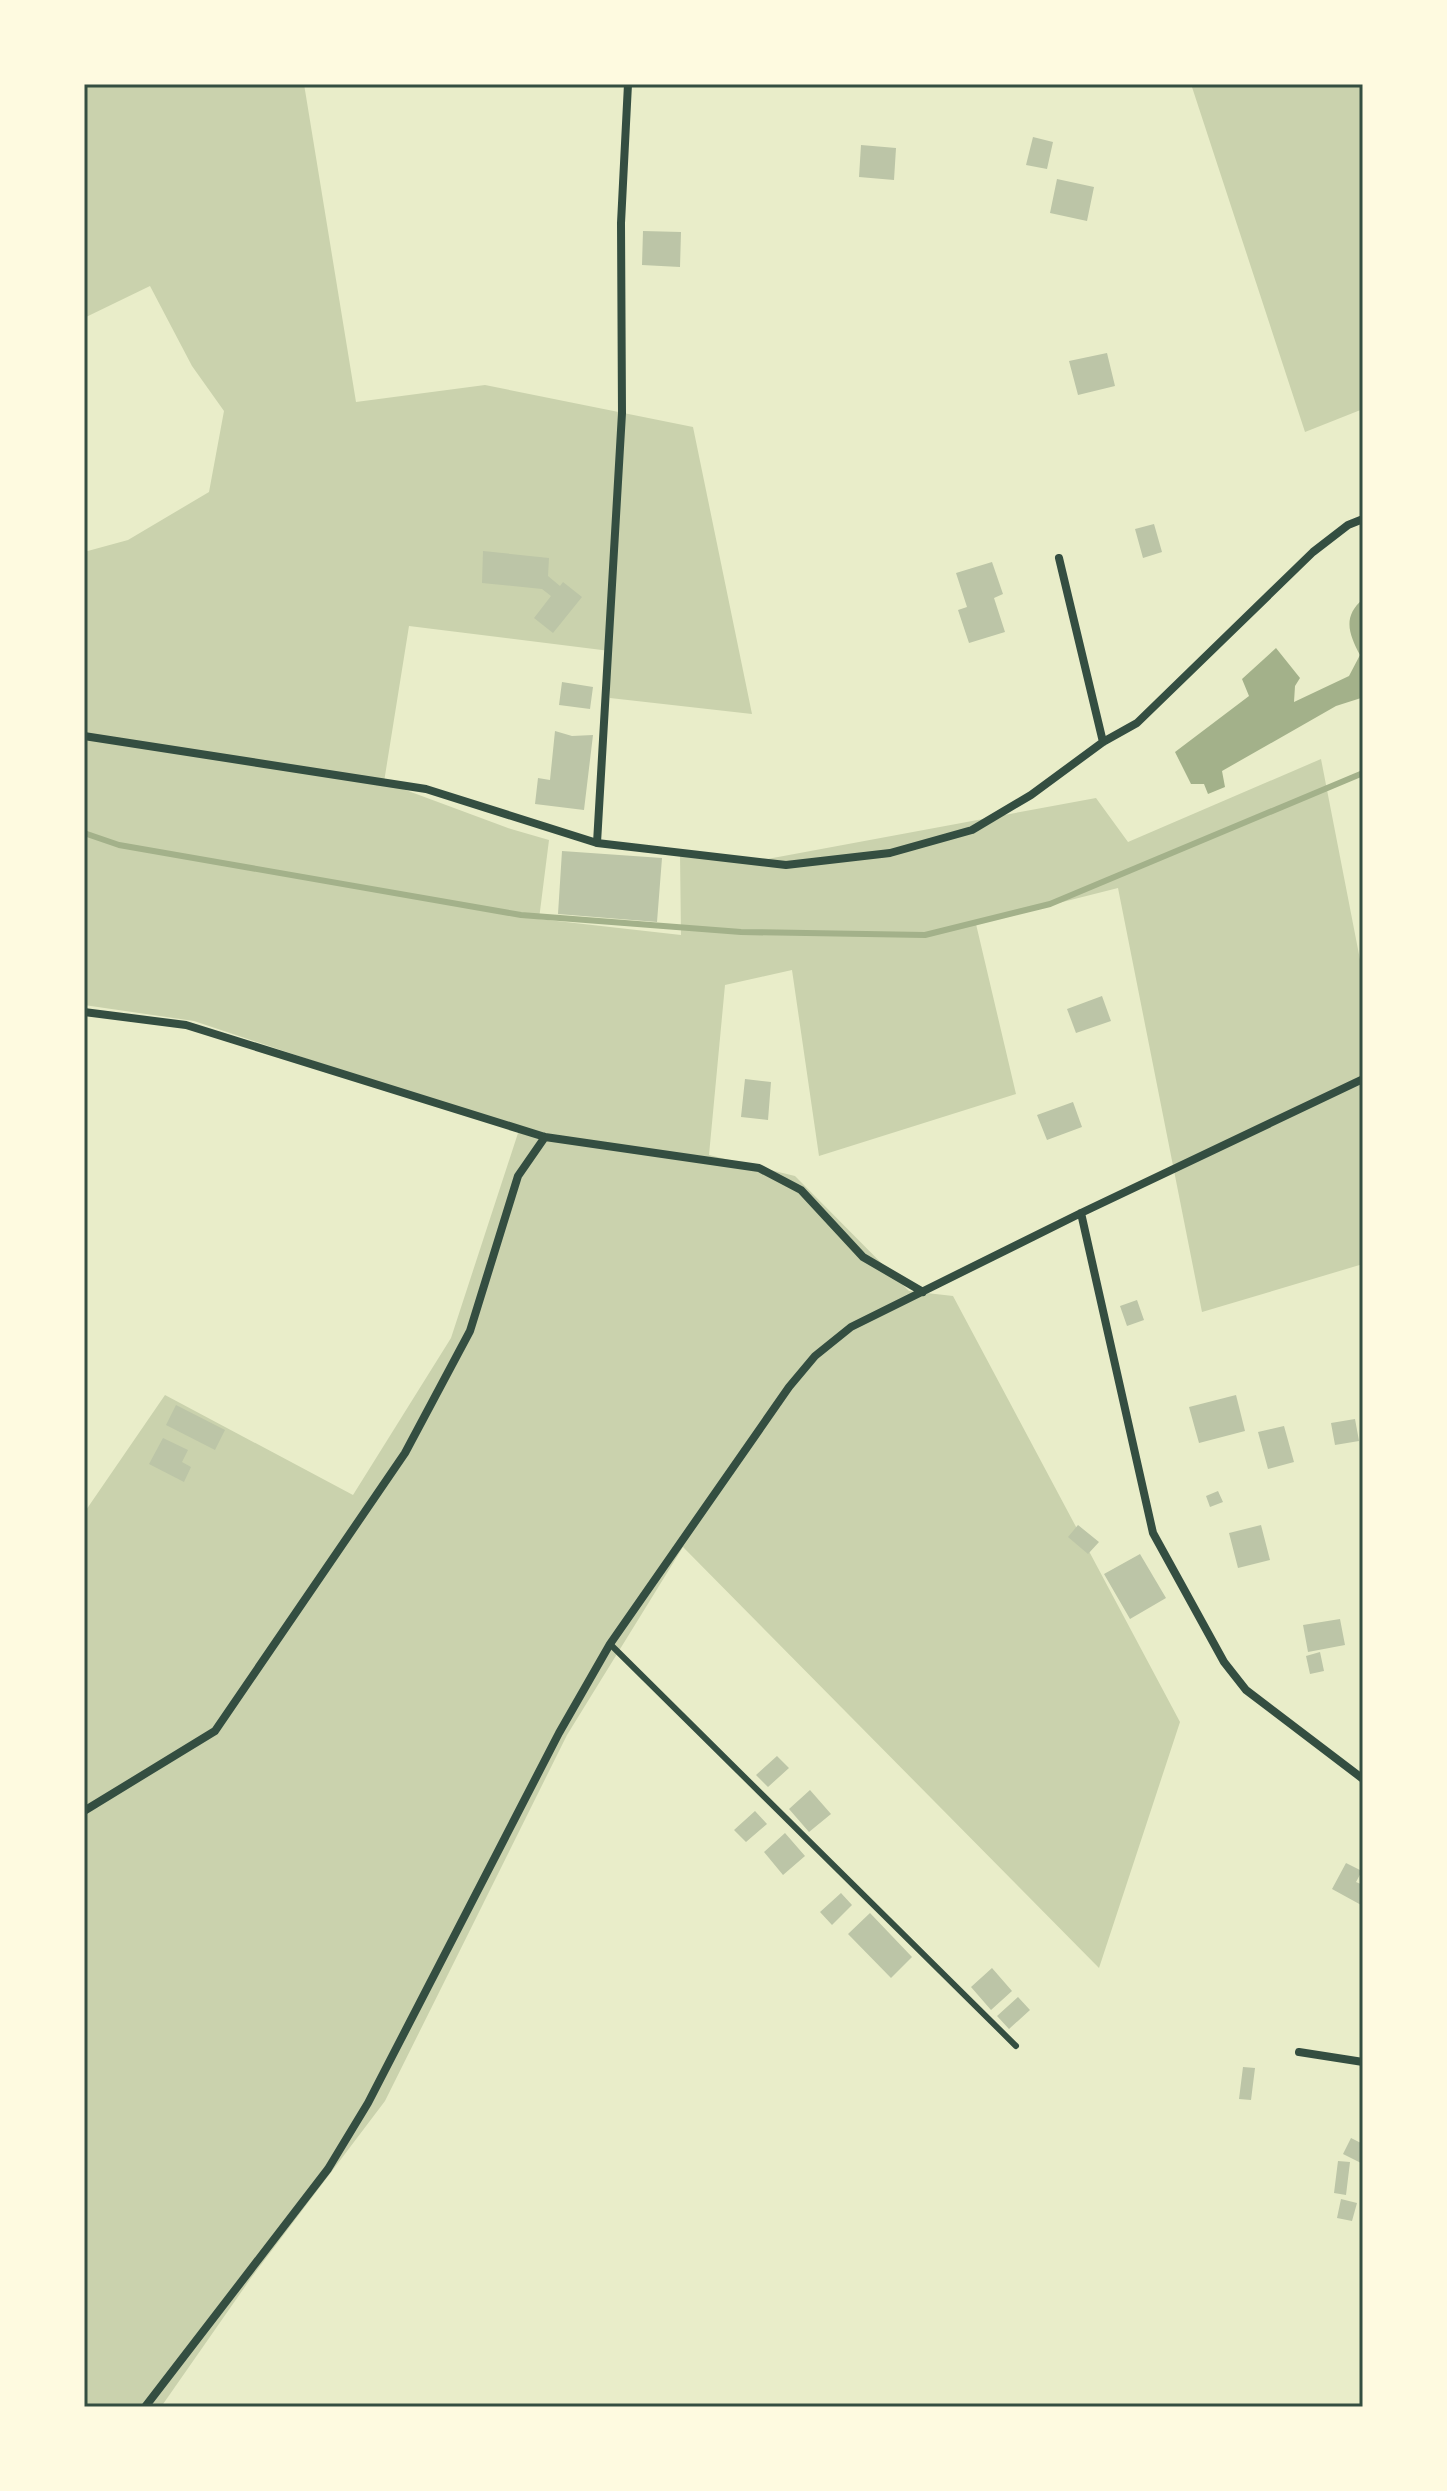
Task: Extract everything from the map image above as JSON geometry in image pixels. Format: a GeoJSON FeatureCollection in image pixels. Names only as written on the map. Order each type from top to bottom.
{"type":"FeatureCollection","features":[{"type":"Feature","properties":{"kind":"street"},"geometry":{"type":"LineString","coordinates":[[597,843],[622,413],[621,223],[628,84]]}},
{"type":"Feature","properties":{"kind":"street"},"geometry":{"type":"LineString","coordinates":[[84,736],[426,789],[597,843],[786,865],[890,853],[972,830],[1031,795],[1103,742],[1137,723],[1313,552],[1348,525],[1363,519]]}},
{"type":"Feature","properties":{"kind":"street"},"geometry":{"type":"LineString","coordinates":[[1059,558],[1103,742]]}},
{"type":"Feature","properties":{"kind":"street"},"geometry":{"type":"LineString","coordinates":[[84,1012],[186,1025],[545,1137],[759,1168],[801,1190],[863,1257],[923,1292]]}},
{"type":"Feature","properties":{"kind":"street"},"geometry":{"type":"LineString","coordinates":[[145,2407],[328,2169],[360,2116],[559,1733],[610,1644],[789,1387],[815,1356],[851,1327],[1363,1079]]}},
{"type":"Feature","properties":{"kind":"street"},"geometry":{"type":"LineString","coordinates":[[84,1811],[215,1731],[405,1453],[470,1331],[518,1176],[545,1137]]}},
{"type":"Feature","properties":{"kind":"street"},"geometry":{"type":"LineString","coordinates":[[1081,1213],[1153,1533],[1224,1662],[1246,1690],[1363,1779]]}},
{"type":"Feature","properties":{"kind":"street"},"geometry":{"type":"LineString","coordinates":[[1299,2052],[1363,2062]]}},
{"type":"Feature","properties":{"kind":"lane"},"geometry":{"type":"LineString","coordinates":[[610,1644],[1016,2046]]}},
{"type":"Feature","properties":{"kind":"shaded area"},"geometry":{"type":"Polygon","coordinates":[[[84,84],[304,84],[356,402],[485,385],[693,427],[752,714],[610,698],[610,651],[409,626],[384,782],[549,840],[539,919],[681,935],[680,854],[751,862],[1096,798],[1128,842],[1321,759],[1363,975],[1363,1264],[1202,1312],[1118,888],[976,924],[1016,1094],[819,1156],[792,970],[725,985],[709,1155],[795,1176],[909,1291],[953,1296],[1180,1722],[1099,1968],[683,1547],[567,1735],[385,2101],[251,2278],[161,2407],[84,2407],[84,1513],[165,1395],[353,1495],[451,1338],[519,1130],[194,1021],[84,1005],[84,552],[128,540],[209,492],[224,411],[192,366],[150,286],[84,318],[84,84]]]}},
{"type":"Feature","properties":{"kind":"shaded area"},"geometry":{"type":"Polygon","coordinates":[[[1191,84],[1363,84],[1363,409],[1305,432],[1191,84]]]}},
{"type":"Feature","properties":{"kind":"shaded area"},"geometry":{"type":"Polygon","coordinates":[[[1363,599],[1363,700],[1336,706],[1222,771],[1225,787],[1208,794],[1204,784],[1191,784],[1175,752],[1249,696],[1242,679],[1276,648],[1300,678],[1295,686],[1294,702],[1349,676],[1360,655],[1351,633],[1350,619],[1363,599]]]}},
{"type":"Feature","properties":{"kind":"building"},"geometry":{"type":"Polygon","coordinates":[[[1033,137],[1053,142],[1047,169],[1026,165],[1033,137]]]}},
{"type":"Feature","properties":{"kind":"building"},"geometry":{"type":"Polygon","coordinates":[[[861,145],[896,148],[894,180],[859,177],[861,145]]]}},
{"type":"Feature","properties":{"kind":"building"},"geometry":{"type":"Polygon","coordinates":[[[1057,179],[1094,187],[1087,221],[1050,213],[1057,179]]]}},
{"type":"Feature","properties":{"kind":"building"},"geometry":{"type":"Polygon","coordinates":[[[643,231],[681,232],[680,267],[642,265],[643,231]]]}},
{"type":"Feature","properties":{"kind":"building"},"geometry":{"type":"Polygon","coordinates":[[[1107,353],[1115,386],[1078,395],[1069,361],[1107,353]]]}},
{"type":"Feature","properties":{"kind":"building"},"geometry":{"type":"Polygon","coordinates":[[[1154,524],[1162,552],[1143,558],[1135,529],[1154,524]]]}},
{"type":"Feature","properties":{"kind":"building"},"geometry":{"type":"Polygon","coordinates":[[[483,551],[549,558],[548,576],[560,586],[563,582],[582,597],[553,633],[534,618],[551,596],[542,589],[482,583],[483,551]]]}},
{"type":"Feature","properties":{"kind":"building"},"geometry":{"type":"Polygon","coordinates":[[[992,562],[1003,594],[994,598],[1005,632],[969,643],[958,610],[967,607],[956,573],[992,562]]]}},
{"type":"Feature","properties":{"kind":"building"},"geometry":{"type":"Polygon","coordinates":[[[562,682],[593,687],[590,709],[559,705],[562,682]]]}},
{"type":"Feature","properties":{"kind":"building"},"geometry":{"type":"Polygon","coordinates":[[[555,731],[572,736],[593,735],[584,810],[535,804],[538,778],[550,780],[555,731]]]}},
{"type":"Feature","properties":{"kind":"building"},"geometry":{"type":"Polygon","coordinates":[[[562,851],[662,858],[657,922],[558,914],[562,851]]]}},
{"type":"Feature","properties":{"kind":"building"},"geometry":{"type":"Polygon","coordinates":[[[1102,996],[1111,1021],[1076,1033],[1067,1009],[1102,996]]]}},
{"type":"Feature","properties":{"kind":"building"},"geometry":{"type":"Polygon","coordinates":[[[745,1079],[771,1082],[768,1120],[741,1117],[745,1079]]]}},
{"type":"Feature","properties":{"kind":"building"},"geometry":{"type":"Polygon","coordinates":[[[1073,1102],[1082,1127],[1047,1140],[1037,1115],[1073,1102]]]}},
{"type":"Feature","properties":{"kind":"building"},"geometry":{"type":"Polygon","coordinates":[[[1137,1300],[1144,1320],[1127,1326],[1120,1306],[1137,1300]]]}},
{"type":"Feature","properties":{"kind":"building"},"geometry":{"type":"Polygon","coordinates":[[[1236,1395],[1245,1431],[1199,1443],[1189,1407],[1236,1395]]]}},
{"type":"Feature","properties":{"kind":"building"},"geometry":{"type":"Polygon","coordinates":[[[176,1405],[225,1430],[215,1450],[166,1425],[176,1405]]]}},
{"type":"Feature","properties":{"kind":"building"},"geometry":{"type":"Polygon","coordinates":[[[1355,1419],[1359,1441],[1335,1445],[1331,1423],[1355,1419]]]}},
{"type":"Feature","properties":{"kind":"building"},"geometry":{"type":"Polygon","coordinates":[[[1284,1426],[1294,1462],[1268,1469],[1258,1432],[1284,1426]]]}},
{"type":"Feature","properties":{"kind":"building"},"geometry":{"type":"Polygon","coordinates":[[[163,1438],[188,1450],[182,1462],[191,1467],[184,1482],[149,1464],[163,1438]]]}},
{"type":"Feature","properties":{"kind":"building"},"geometry":{"type":"Polygon","coordinates":[[[1218,1491],[1223,1502],[1210,1507],[1206,1496],[1218,1491]]]}},
{"type":"Feature","properties":{"kind":"building"},"geometry":{"type":"Polygon","coordinates":[[[1078,1525],[1099,1542],[1088,1554],[1068,1537],[1078,1525]]]}},
{"type":"Feature","properties":{"kind":"building"},"geometry":{"type":"Polygon","coordinates":[[[1261,1525],[1270,1560],[1238,1568],[1229,1533],[1261,1525]]]}},
{"type":"Feature","properties":{"kind":"building"},"geometry":{"type":"Polygon","coordinates":[[[1140,1554],[1166,1598],[1130,1619],[1104,1574],[1140,1554]]]}},
{"type":"Feature","properties":{"kind":"building"},"geometry":{"type":"Polygon","coordinates":[[[1340,1619],[1345,1645],[1308,1652],[1303,1625],[1340,1619]]]}},
{"type":"Feature","properties":{"kind":"building"},"geometry":{"type":"Polygon","coordinates":[[[1320,1652],[1324,1671],[1310,1674],[1306,1656],[1320,1652]]]}},
{"type":"Feature","properties":{"kind":"building"},"geometry":{"type":"Polygon","coordinates":[[[777,1756],[789,1768],[768,1787],[756,1775],[777,1756]]]}},
{"type":"Feature","properties":{"kind":"building"},"geometry":{"type":"Polygon","coordinates":[[[810,1790],[831,1814],[809,1832],[789,1809],[810,1790]]]}},
{"type":"Feature","properties":{"kind":"building"},"geometry":{"type":"Polygon","coordinates":[[[755,1811],[767,1824],[746,1842],[734,1830],[755,1811]]]}},
{"type":"Feature","properties":{"kind":"building"},"geometry":{"type":"Polygon","coordinates":[[[785,1833],[805,1856],[783,1875],[764,1852],[785,1833]]]}},
{"type":"Feature","properties":{"kind":"building"},"geometry":{"type":"Polygon","coordinates":[[[1346,1863],[1362,1871],[1356,1882],[1363,1885],[1363,1906],[1332,1889],[1346,1863]]]}},
{"type":"Feature","properties":{"kind":"building"},"geometry":{"type":"Polygon","coordinates":[[[841,1893],[852,1905],[832,1925],[820,1912],[841,1893]]]}},
{"type":"Feature","properties":{"kind":"building"},"geometry":{"type":"Polygon","coordinates":[[[870,1913],[912,1957],[891,1978],[848,1934],[870,1913]]]}},
{"type":"Feature","properties":{"kind":"building"},"geometry":{"type":"Polygon","coordinates":[[[992,1968],[1012,1991],[991,2010],[971,1987],[992,1968]]]}},
{"type":"Feature","properties":{"kind":"building"},"geometry":{"type":"Polygon","coordinates":[[[1018,1997],[1030,2010],[1009,2029],[997,2016],[1018,1997]]]}},
{"type":"Feature","properties":{"kind":"building"},"geometry":{"type":"Polygon","coordinates":[[[1243,2067],[1255,2068],[1251,2100],[1239,2099],[1243,2067]]]}},
{"type":"Feature","properties":{"kind":"building"},"geometry":{"type":"Polygon","coordinates":[[[1351,2138],[1363,2144],[1363,2164],[1343,2154],[1351,2138]]]}},
{"type":"Feature","properties":{"kind":"building"},"geometry":{"type":"Polygon","coordinates":[[[1338,2161],[1350,2162],[1346,2195],[1334,2193],[1338,2161]]]}},
{"type":"Feature","properties":{"kind":"building"},"geometry":{"type":"Polygon","coordinates":[[[1341,2199],[1357,2203],[1352,2221],[1337,2218],[1341,2199]]]}},
{"type":"Feature","properties":{"kind":"waterway"},"geometry":{"type":"LineString","coordinates":[[84,833],[119,845],[521,915],[741,932],[925,935],[1050,904],[1363,773]]}}]}
